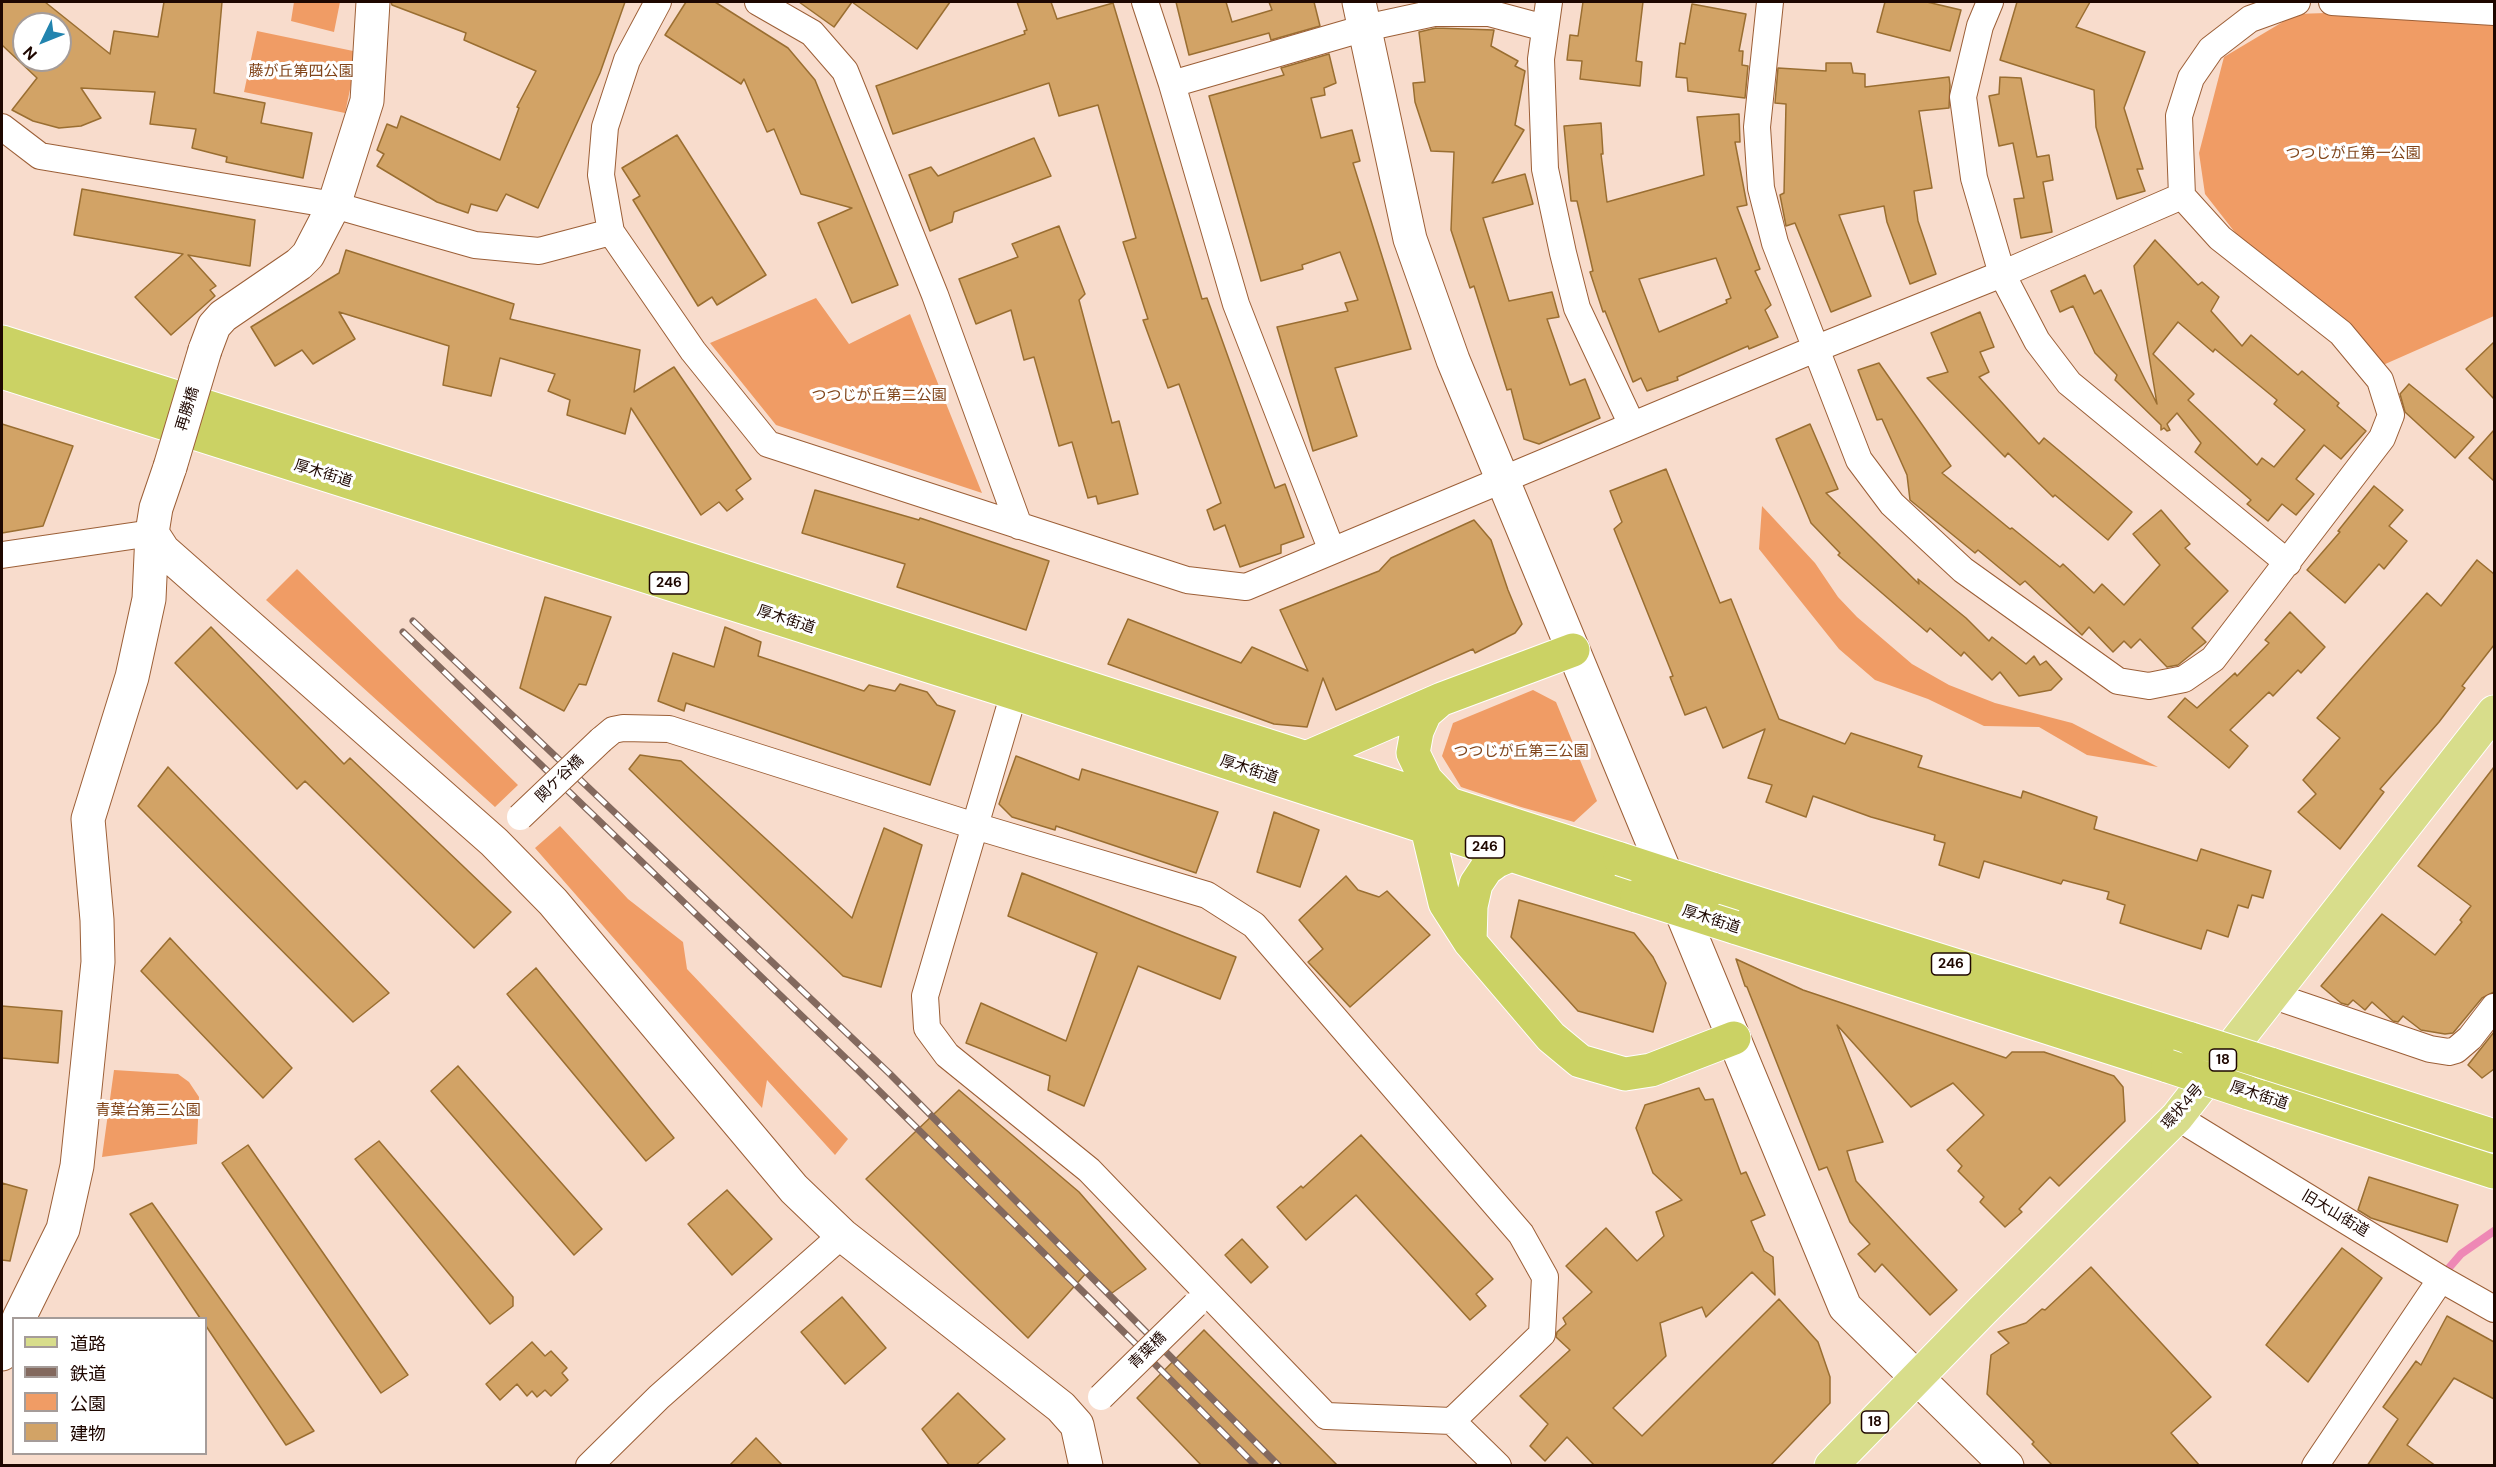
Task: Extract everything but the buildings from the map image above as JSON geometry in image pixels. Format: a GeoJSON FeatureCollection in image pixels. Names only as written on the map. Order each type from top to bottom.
{"type":"FeatureCollection","features":[{"type":"Feature","properties":{"kind":"highway","name":"厚木街道"},"geometry":{"type":"LineString","coordinates":[[2,342],[632,541],[1712,889],[2494,1136]]}},
{"type":"Feature","properties":{"kind":"highway","name":"厚木街道"},"geometry":{"type":"LineString","coordinates":[[2,372],[1014,693],[2494,1172]]}},
{"type":"Feature","properties":{"kind":"highway"},"geometry":{"type":"LineString","coordinates":[[1306,758],[1442,699],[1573,650]]}},
{"type":"Feature","properties":{"kind":"highway"},"geometry":{"type":"LineString","coordinates":[[1442,699],[1425,713],[1417,730],[1413,753],[1426,780],[1448,803]]}},
{"type":"Feature","properties":{"kind":"highway"},"geometry":{"type":"LineString","coordinates":[[1426,828],[1445,903],[1470,942],[1551,1037],[1580,1061],[1625,1074],[1651,1070],[1734,1038]]}},
{"type":"Feature","properties":{"kind":"highway"},"geometry":{"type":"LineString","coordinates":[[1470,942],[1471,906],[1476,884],[1486,869],[1511,855]]}},
{"type":"Feature","properties":{"kind":"main road","name":"環状4号"},"geometry":{"type":"LineString","coordinates":[[1831,1466],[1983,1310],[2177,1117],[2274,996],[2494,712]]}},
{"type":"Feature","properties":{"kind":"street","name":"再勝橋"},"geometry":{"type":"LineString","coordinates":[[19,1317],[63,1229],[77,1166],[99,962],[88,819],[132,677],[149,599],[152,534],[156,508],[214,326],[222,316],[299,264],[308,255],[334,205],[367,101],[373,2]]}},
{"type":"Feature","properties":{"kind":"street"},"geometry":{"type":"LineString","coordinates":[[658,2],[627,60],[605,127],[601,175],[611,232],[693,351],[768,444],[1187,580],[1246,587],[1815,349],[2002,274],[2182,196]]}},
{"type":"Feature","properties":{"kind":"street"},"geometry":{"type":"LineString","coordinates":[[758,2],[812,33],[845,71],[935,295],[1019,526]]}},
{"type":"Feature","properties":{"kind":"street"},"geometry":{"type":"LineString","coordinates":[[1145,2],[1172,84],[1236,304],[1332,551]]}},
{"type":"Feature","properties":{"kind":"street"},"geometry":{"type":"LineString","coordinates":[[1549,2],[1541,58],[1545,169],[1577,308],[1632,425]]}},
{"type":"Feature","properties":{"kind":"street"},"geometry":{"type":"LineString","coordinates":[[1770,2],[1757,127],[1761,188],[1775,243],[1859,460],[1892,504],[1963,570],[2118,681],[2149,686],[2184,679],[2213,659],[2382,438],[2391,415],[2380,380],[2341,333],[2220,238],[2182,196],[2179,116],[2191,78],[2211,49],[2250,19],[2298,2]]}},
{"type":"Feature","properties":{"kind":"street"},"geometry":{"type":"LineString","coordinates":[[1990,2],[1980,26],[1963,98],[1974,178],[2002,274],[2037,341],[2068,383],[2288,563]]}},
{"type":"Feature","properties":{"kind":"street"},"geometry":{"type":"LineString","coordinates":[[2332,2],[2494,12]]}},
{"type":"Feature","properties":{"kind":"street"},"geometry":{"type":"LineString","coordinates":[[1172,84],[1362,15],[1490,13],[1545,28]]}},
{"type":"Feature","properties":{"kind":"street"},"geometry":{"type":"LineString","coordinates":[[1362,15],[1410,239],[1453,360],[1845,1307],[1881,1345],[1918,1378],[2007,1466]]}},
{"type":"Feature","properties":{"kind":"street"},"geometry":{"type":"LineString","coordinates":[[2,127],[40,156],[334,205],[475,245],[539,250],[611,232]]}},
{"type":"Feature","properties":{"kind":"street"},"geometry":{"type":"LineString","coordinates":[[2,555],[152,534],[163,550],[494,842],[553,902],[794,1189],[842,1234],[1061,1407],[1077,1425],[1086,1466]]}},
{"type":"Feature","properties":{"kind":"street"},"geometry":{"type":"LineString","coordinates":[[1014,693],[925,996],[927,1028],[948,1055],[1089,1170],[1200,1300],[1326,1416],[1452,1421],[1497,1466]]}},
{"type":"Feature","properties":{"kind":"street","name":"関ケ谷橋"},"geometry":{"type":"LineString","coordinates":[[494,842],[613,730],[623,728],[669,729],[975,826],[1207,895],[1254,925],[1521,1234],[1545,1277],[1542,1334],[1452,1421]]}},
{"type":"Feature","properties":{"kind":"street"},"geometry":{"type":"LineString","coordinates":[[2274,996],[2430,1049],[2449,1052],[2456,1050],[2470,1038],[2494,1007]]}},
{"type":"Feature","properties":{"kind":"street","name":"旧大山街道"},"geometry":{"type":"LineString","coordinates":[[2177,1117],[2494,1309]]}},
{"type":"Feature","properties":{"kind":"street"},"geometry":{"type":"LineString","coordinates":[[590,1466],[659,1397],[842,1234]]}},
{"type":"Feature","properties":{"kind":"street"},"geometry":{"type":"LineString","coordinates":[[2315,1466],[2441,1279]]}},
{"type":"Feature","properties":{"kind":"street","name":"青葉橋"},"geometry":{"type":"LineString","coordinates":[[1077,1425],[1101,1397],[1200,1300]]}},
{"type":"Feature","properties":{"kind":"street"},"geometry":{"type":"LineString","coordinates":[[2,1353],[12,1333]]}},
{"type":"Feature","properties":{"kind":"green space"},"geometry":{"type":"Polygon","coordinates":[[[294,2],[340,2],[334,32],[291,21],[294,2]]]}},
{"type":"Feature","properties":{"kind":"green space","name":"つつじが丘第一公園"},"geometry":{"type":"Polygon","coordinates":[[[2386,11],[2494,23],[2494,316],[2383,365],[2269,276],[2205,194],[2199,153],[2224,57],[2296,14],[2386,11]]]}},
{"type":"Feature","properties":{"kind":"green space","name":"藤が丘第四公園"},"geometry":{"type":"Polygon","coordinates":[[[257,31],[358,52],[345,113],[244,92],[257,31]]]}},
{"type":"Feature","properties":{"kind":"green space","name":"つつじが丘第二公園"},"geometry":{"type":"Polygon","coordinates":[[[816,298],[849,344],[910,314],[982,493],[776,425],[710,343],[816,298]]]}},
{"type":"Feature","properties":{"kind":"green space"},"geometry":{"type":"Polygon","coordinates":[[[1762,506],[1815,563],[1838,597],[1857,617],[1912,664],[1949,685],[1995,703],[2072,723],[2158,767],[2087,755],[2039,727],[1984,726],[1928,699],[1875,680],[1839,649],[1759,549],[1762,506]]]}},
{"type":"Feature","properties":{"kind":"green space"},"geometry":{"type":"Polygon","coordinates":[[[297,569],[518,785],[495,807],[266,600],[297,569]]]}},
{"type":"Feature","properties":{"kind":"green space","name":"つつじが丘第三公園"},"geometry":{"type":"Polygon","coordinates":[[[1533,690],[1556,702],[1597,801],[1574,822],[1461,787],[1442,756],[1453,723],[1533,690]]]}},
{"type":"Feature","properties":{"kind":"green space"},"geometry":{"type":"Polygon","coordinates":[[[560,826],[628,899],[683,942],[687,969],[848,1139],[835,1155],[767,1080],[762,1108],[535,848],[560,826]]]}},
{"type":"Feature","properties":{"kind":"green space","name":"青葉台第三公園"},"geometry":{"type":"Polygon","coordinates":[[[114,1070],[178,1074],[189,1082],[199,1097],[197,1144],[102,1157],[114,1070]]]}},
{"type":"Feature","properties":{"kind":"waterway"},"geometry":{"type":"LineString","coordinates":[[2448,1269],[2461,1254],[2494,1231]]}},
{"type":"Feature","properties":{"kind":"railway"},"geometry":{"type":"LineString","coordinates":[[413,621],[890,1074],[1279,1466]]}},
{"type":"Feature","properties":{"kind":"railway"},"geometry":{"type":"LineString","coordinates":[[403,632],[860,1072],[1145,1353],[1156,1342]]}},
{"type":"Feature","properties":{"kind":"railway"},"geometry":{"type":"LineString","coordinates":[[1150,1348],[1145,1354],[1256,1466]]}}]}
